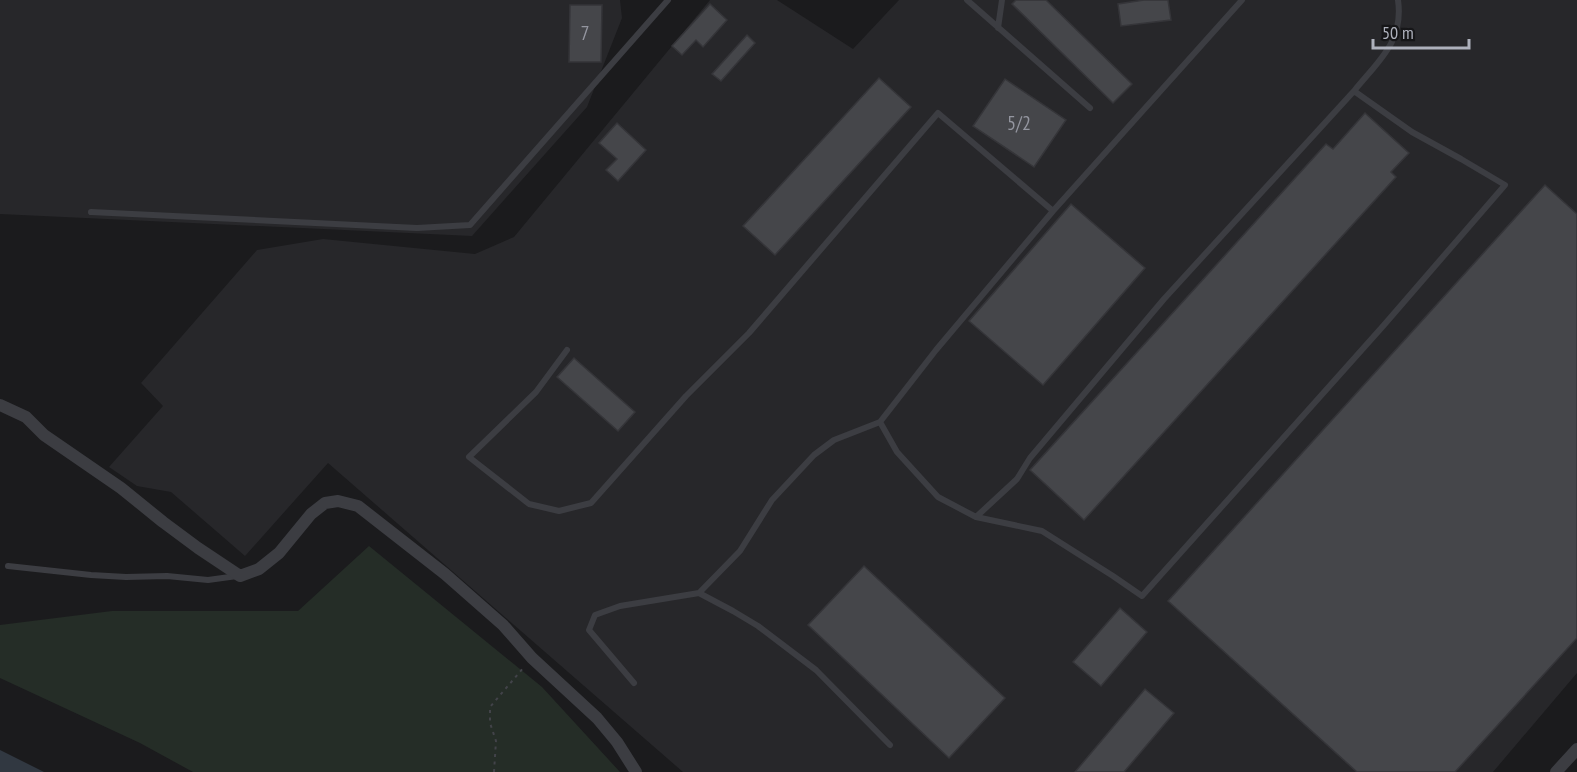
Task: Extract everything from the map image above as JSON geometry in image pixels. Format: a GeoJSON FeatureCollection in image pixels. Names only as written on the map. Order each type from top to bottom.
{"type":"FeatureCollection","features":[{"type":"Feature","properties":{"kind":"street"},"geometry":{"type":"LineString","coordinates":[[0,405],[26,417],[44,435],[121,488],[163,522],[240,576],[259,569],[279,553],[311,514],[325,503],[339,501],[358,506],[445,574],[503,625],[532,658],[597,718],[617,742],[636,772]]}},
{"type":"Feature","properties":{"kind":"street"},"geometry":{"type":"LineString","coordinates":[[1556,772],[1577,749]]}},
{"type":"Feature","properties":{"kind":"lane"},"geometry":{"type":"LineString","coordinates":[[91,212],[417,228],[470,225],[668,0]]}},
{"type":"Feature","properties":{"kind":"lane"},"geometry":{"type":"LineString","coordinates":[[967,0],[1090,108]]}},
{"type":"Feature","properties":{"kind":"lane"},"geometry":{"type":"LineString","coordinates":[[998,28],[1002,0]]}},
{"type":"Feature","properties":{"kind":"lane"},"geometry":{"type":"LineString","coordinates":[[634,683],[589,630],[595,615],[620,606],[699,593],[740,550],[772,500],[814,454],[834,440],[880,422],[936,350],[1053,211],[1242,0]]}},
{"type":"Feature","properties":{"kind":"lane"},"geometry":{"type":"LineString","coordinates":[[976,517],[1017,479],[1030,458],[1164,299],[1354,91],[1392,45],[1399,23],[1398,0]]}},
{"type":"Feature","properties":{"kind":"lane"},"geometry":{"type":"LineString","coordinates":[[880,422],[897,452],[938,497],[976,517],[1042,531],[1142,596],[1376,334],[1505,185],[1412,132],[1354,91]]}},
{"type":"Feature","properties":{"kind":"lane"},"geometry":{"type":"LineString","coordinates":[[567,350],[536,392],[469,457],[529,504],[559,511],[591,503],[686,396],[749,333],[938,113],[1053,211]]}},
{"type":"Feature","properties":{"kind":"lane"},"geometry":{"type":"LineString","coordinates":[[8,566],[126,577],[167,576],[208,580],[240,576]]}},
{"type":"Feature","properties":{"kind":"lane"},"geometry":{"type":"LineString","coordinates":[[699,593],[758,626],[816,670],[890,745]]}},
{"type":"Feature","properties":{"kind":"path"},"geometry":{"type":"LineString","coordinates":[[494,772],[496,741],[490,723],[490,707],[532,658]]}},
{"type":"Feature","properties":{"kind":"shaded area"},"geometry":{"type":"Polygon","coordinates":[[[0,0],[620,0],[622,18],[587,107],[472,236],[0,214],[0,0]]]}},
{"type":"Feature","properties":{"kind":"shaded area"},"geometry":{"type":"Polygon","coordinates":[[[710,0],[777,0],[853,49],[899,0],[1577,0],[1577,673],[1493,772],[683,772],[328,463],[245,556],[171,492],[137,486],[109,467],[163,406],[141,383],[257,250],[323,239],[475,254],[514,237],[710,0]]]}},
{"type":"Feature","properties":{"kind":"shaded area"},"geometry":{"type":"Polygon","coordinates":[[[369,546],[542,687],[620,772],[193,772],[140,743],[0,678],[0,625],[112,611],[298,611],[369,546]]]}},
{"type":"Feature","properties":{"kind":"shaded area"},"geometry":{"type":"Polygon","coordinates":[[[0,750],[44,772],[0,772],[0,750]]]}},
{"type":"Feature","properties":{"kind":"building"},"geometry":{"type":"Polygon","coordinates":[[[1016,0],[1046,0],[1132,84],[1113,103],[1012,4],[1016,0]]]}},
{"type":"Feature","properties":{"kind":"building"},"geometry":{"type":"Polygon","coordinates":[[[1144,0],[1168,0],[1171,20],[1121,26],[1118,4],[1144,0]]]}},
{"type":"Feature","properties":{"kind":"building"},"geometry":{"type":"Polygon","coordinates":[[[710,4],[727,20],[703,47],[696,40],[682,55],[672,46],[710,4]]]}},
{"type":"Feature","properties":{"kind":"building"},"geometry":{"type":"Polygon","coordinates":[[[570,5],[602,5],[601,62],[569,62],[570,5]]]}},
{"type":"Feature","properties":{"kind":"building"},"geometry":{"type":"Polygon","coordinates":[[[747,35],[755,43],[721,81],[712,74],[747,35]]]}},
{"type":"Feature","properties":{"kind":"building"},"geometry":{"type":"Polygon","coordinates":[[[879,78],[911,107],[775,255],[743,226],[879,78]]]}},
{"type":"Feature","properties":{"kind":"building"},"geometry":{"type":"Polygon","coordinates":[[[1005,79],[1066,120],[1034,167],[973,126],[1005,79]]]}},
{"type":"Feature","properties":{"kind":"building"},"geometry":{"type":"Polygon","coordinates":[[[1365,113],[1409,153],[1391,172],[1396,177],[1084,520],[1030,470],[1326,144],[1333,149],[1365,113]]]}},
{"type":"Feature","properties":{"kind":"building"},"geometry":{"type":"Polygon","coordinates":[[[617,123],[646,150],[618,181],[606,170],[617,159],[599,143],[617,123]]]}},
{"type":"Feature","properties":{"kind":"building"},"geometry":{"type":"Polygon","coordinates":[[[1545,185],[1577,214],[1577,638],[1455,772],[1357,772],[1168,601],[1545,185]]]}},
{"type":"Feature","properties":{"kind":"building"},"geometry":{"type":"Polygon","coordinates":[[[1071,204],[1145,268],[1043,385],[969,321],[1071,204]]]}},
{"type":"Feature","properties":{"kind":"building"},"geometry":{"type":"Polygon","coordinates":[[[574,358],[635,412],[618,431],[557,377],[574,358]]]}},
{"type":"Feature","properties":{"kind":"building"},"geometry":{"type":"Polygon","coordinates":[[[864,566],[1005,698],[949,758],[808,625],[864,566]]]}},
{"type":"Feature","properties":{"kind":"building"},"geometry":{"type":"Polygon","coordinates":[[[1120,608],[1147,632],[1101,686],[1073,662],[1120,608]]]}},
{"type":"Feature","properties":{"kind":"building"},"geometry":{"type":"Polygon","coordinates":[[[1145,689],[1174,713],[1124,772],[1075,772],[1145,689]]]}}]}
